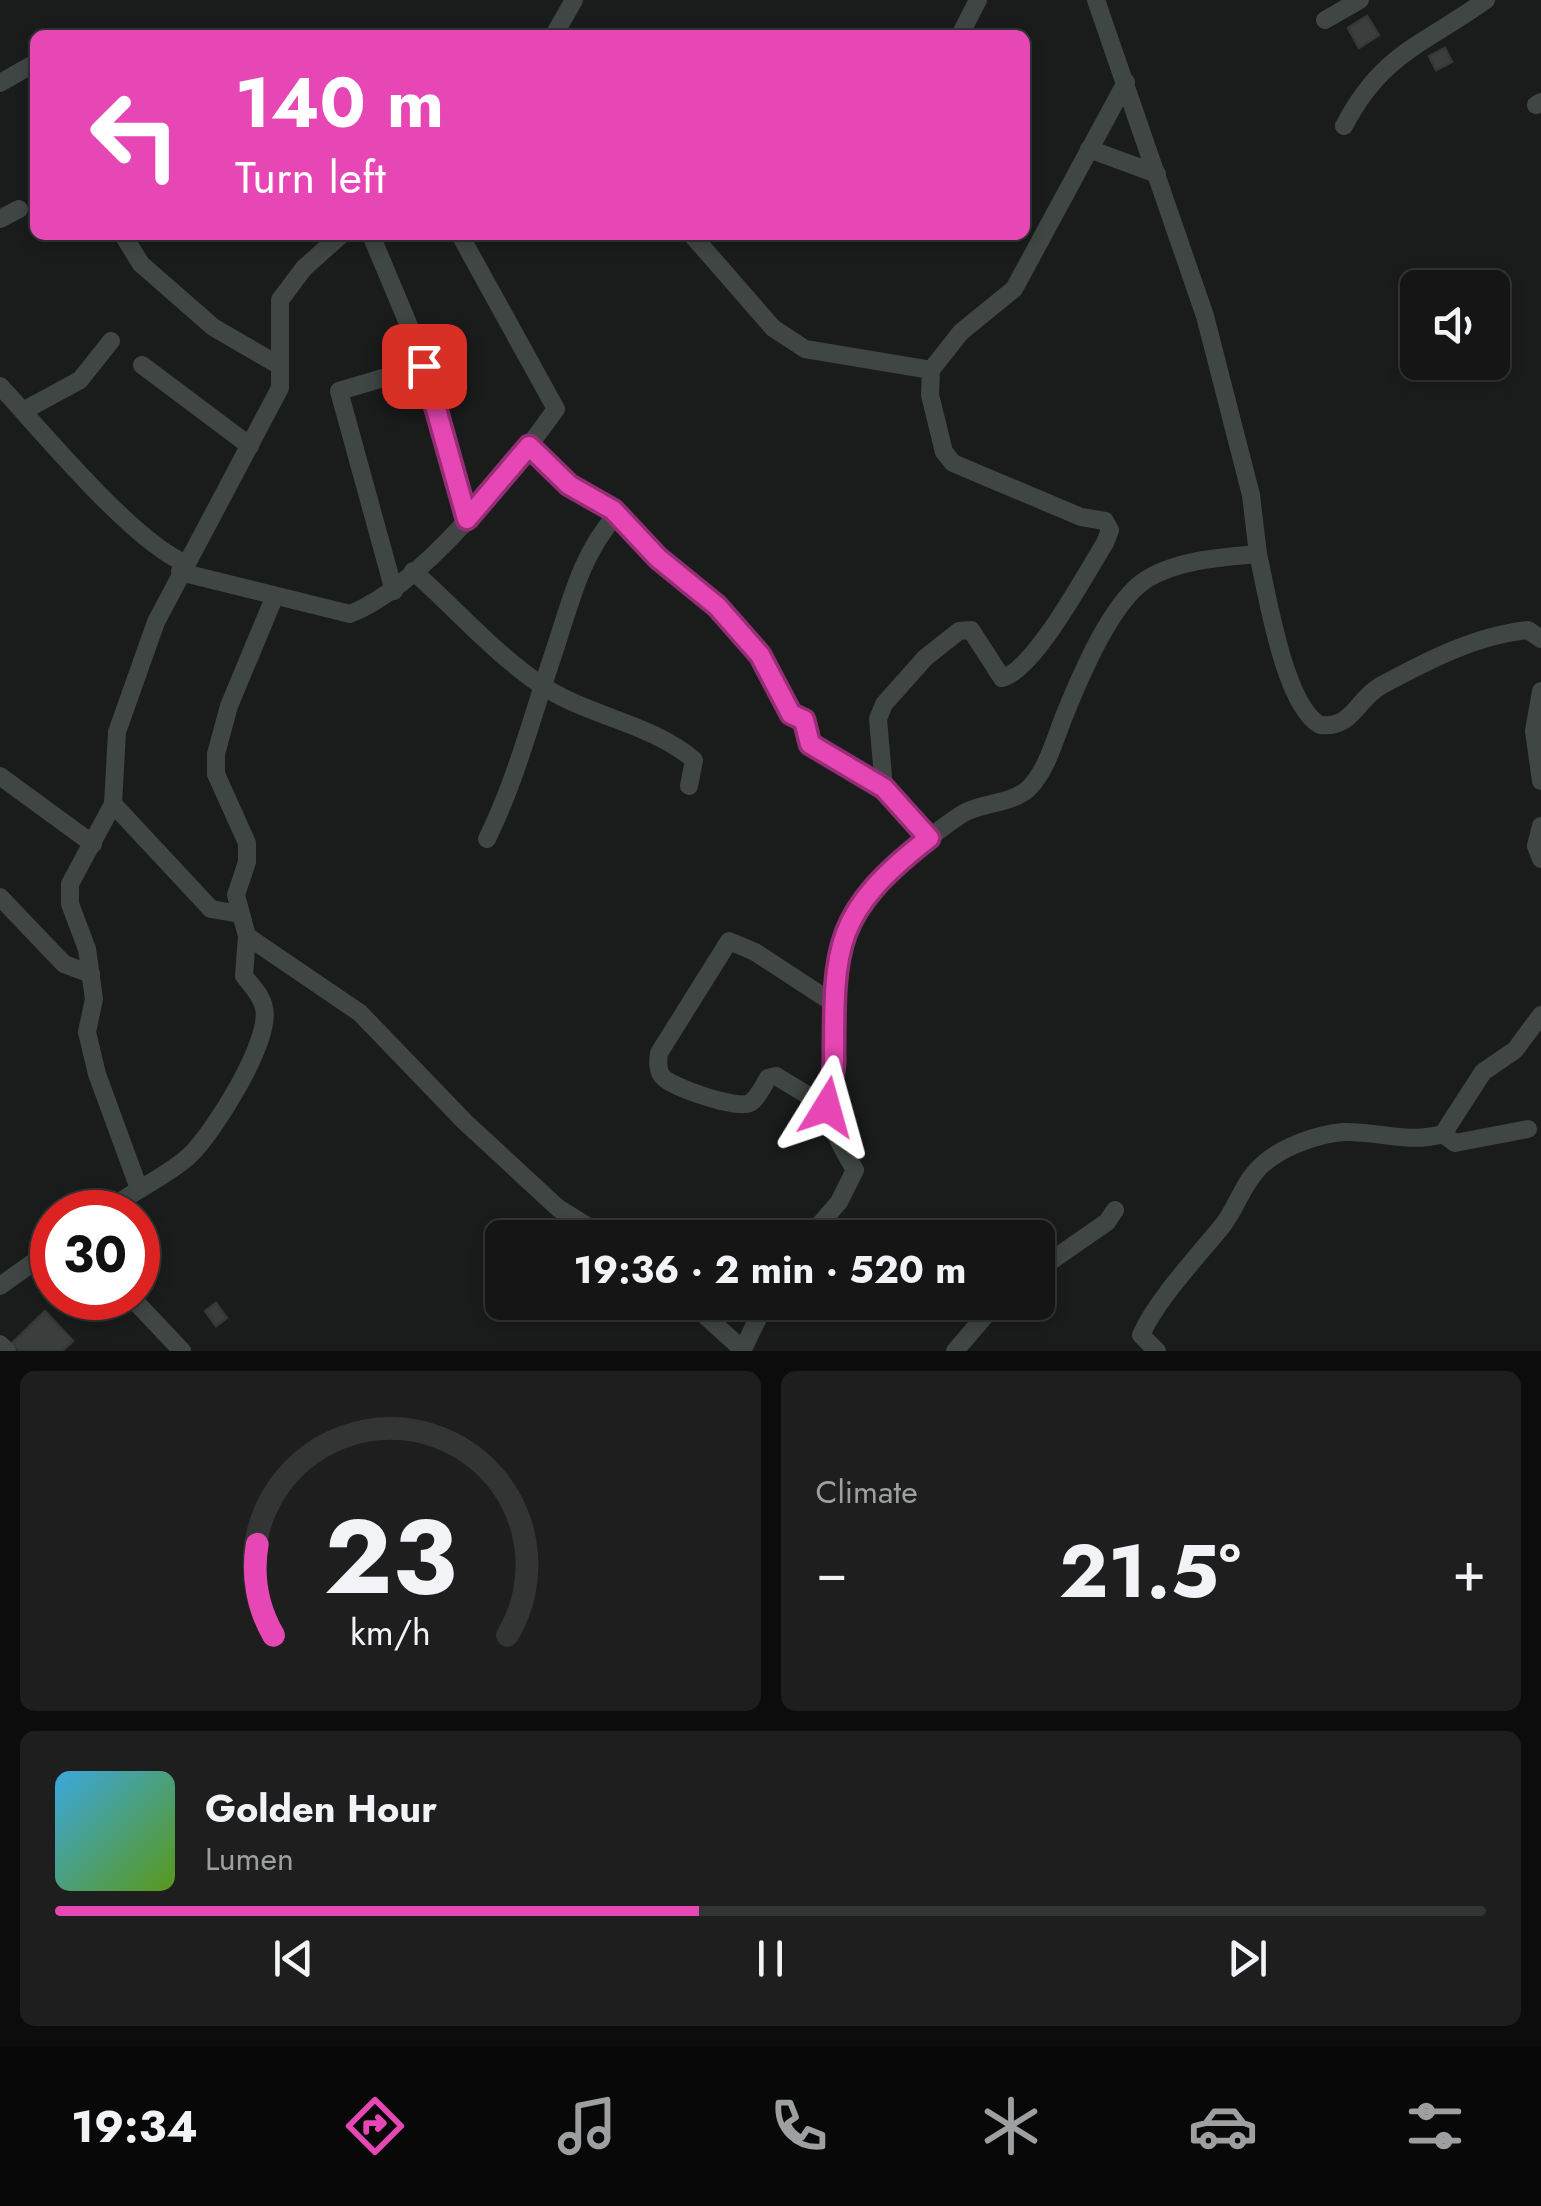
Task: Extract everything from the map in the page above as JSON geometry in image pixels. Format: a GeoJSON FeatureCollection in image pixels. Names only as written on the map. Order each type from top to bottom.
{"type":"FeatureCollection","features":[{"type":"Feature","properties":{"kind":"street"},"geometry":{"type":"LineString","coordinates":[[557,30],[574,0]]}},
{"type":"Feature","properties":{"kind":"street"},"geometry":{"type":"LineString","coordinates":[[963,30],[978,0]]}},
{"type":"Feature","properties":{"kind":"street"},"geometry":{"type":"LineString","coordinates":[[1096,0],[1205,316],[1251,495],[1258,554],[1290,678],[1304,712],[1320,725],[1350,718],[1378,687],[1455,649],[1503,632],[1528,630],[1541,639]]}},
{"type":"Feature","properties":{"kind":"street"},"geometry":{"type":"LineString","coordinates":[[1325,20],[1360,0]]}},
{"type":"Feature","properties":{"kind":"street"},"geometry":{"type":"LineString","coordinates":[[1344,126],[1364,87],[1395,58],[1486,0]]}},
{"type":"Feature","properties":{"kind":"street"},"geometry":{"type":"LineString","coordinates":[[0,83],[30,66]]}},
{"type":"Feature","properties":{"kind":"street"},"geometry":{"type":"LineString","coordinates":[[884,788],[878,719],[890,694],[959,631],[971,630],[1002,678],[1012,676],[1032,656],[1105,544],[1110,530],[1105,521],[1082,517],[953,463],[944,452],[930,395],[931,370],[961,332],[1014,289],[1126,82]]}},
{"type":"Feature","properties":{"kind":"street"},"geometry":{"type":"LineString","coordinates":[[1088,149],[1157,174]]}},
{"type":"Feature","properties":{"kind":"street"},"geometry":{"type":"LineString","coordinates":[[0,219],[20,209]]}},
{"type":"Feature","properties":{"kind":"street"},"geometry":{"type":"LineString","coordinates":[[126,240],[142,264],[213,327],[280,366]]}},
{"type":"Feature","properties":{"kind":"street"},"geometry":{"type":"LineString","coordinates":[[138,1186],[97,1074],[87,1032],[94,999],[90,974],[68,894],[114,804],[117,732],[133,679],[182,567],[280,388],[280,300],[304,268],[335,240]]}},
{"type":"Feature","properties":{"kind":"street"},"geometry":{"type":"LineString","coordinates":[[373,240],[424,366],[467,519]]}},
{"type":"Feature","properties":{"kind":"street"},"geometry":{"type":"LineString","coordinates":[[0,386],[134,525],[182,567],[274,598],[350,614],[394,591],[467,519],[556,409],[463,240]]}},
{"type":"Feature","properties":{"kind":"street"},"geometry":{"type":"LineString","coordinates":[[696,240],[773,328],[804,349],[931,370]]}},
{"type":"Feature","properties":{"kind":"street"},"geometry":{"type":"LineString","coordinates":[[23,411],[80,380],[111,341]]}},
{"type":"Feature","properties":{"kind":"street"},"geometry":{"type":"LineString","coordinates":[[142,365],[250,446]]}},
{"type":"Feature","properties":{"kind":"street"},"geometry":{"type":"LineString","coordinates":[[394,591],[339,391],[424,366]]}},
{"type":"Feature","properties":{"kind":"street"},"geometry":{"type":"LineString","coordinates":[[529,446],[569,485],[616,514],[658,558],[717,606],[760,655],[791,714],[804,720],[810,744],[884,788],[929,838]]}},
{"type":"Feature","properties":{"kind":"street"},"geometry":{"type":"LineString","coordinates":[[487,839],[512,783],[584,564],[597,536],[616,514]]}},
{"type":"Feature","properties":{"kind":"street"},"geometry":{"type":"LineString","coordinates":[[824,1220],[840,1202],[854,1170],[837,1142],[827,1107],[834,1067],[833,1003],[842,935],[860,901],[929,838],[964,813],[1026,791],[1046,760],[1107,628],[1145,580],[1220,558],[1258,554]]}},
{"type":"Feature","properties":{"kind":"street"},"geometry":{"type":"LineString","coordinates":[[413,571],[541,686],[614,721],[674,742],[694,760],[689,786]]}},
{"type":"Feature","properties":{"kind":"street"},"geometry":{"type":"LineString","coordinates":[[133,1190],[188,1158],[243,1080],[265,1019],[264,1006],[244,976],[247,936],[236,896],[247,843],[216,774],[216,754],[228,706],[274,598]]}},
{"type":"Feature","properties":{"kind":"street"},"geometry":{"type":"LineString","coordinates":[[1541,691],[1534,731],[1541,782]]}},
{"type":"Feature","properties":{"kind":"street"},"geometry":{"type":"LineString","coordinates":[[0,776],[93,844]]}},
{"type":"Feature","properties":{"kind":"street"},"geometry":{"type":"LineString","coordinates":[[114,804],[211,909],[240,914]]}},
{"type":"Feature","properties":{"kind":"street"},"geometry":{"type":"LineString","coordinates":[[1541,826],[1536,846],[1541,859]]}},
{"type":"Feature","properties":{"kind":"street"},"geometry":{"type":"LineString","coordinates":[[0,897],[64,964],[90,974]]}},
{"type":"Feature","properties":{"kind":"street"},"geometry":{"type":"LineString","coordinates":[[247,936],[360,1013],[465,1122],[558,1208],[577,1220]]}},
{"type":"Feature","properties":{"kind":"street"},"geometry":{"type":"LineString","coordinates":[[827,1107],[776,1076],[768,1078],[753,1102],[741,1106],[676,1086],[662,1076],[657,1064],[659,1053],[729,941],[755,952],[833,1003]]}},
{"type":"Feature","properties":{"kind":"street"},"geometry":{"type":"LineString","coordinates":[[1442,1134],[1483,1072],[1515,1050],[1541,1015]]}},
{"type":"Feature","properties":{"kind":"street"},"geometry":{"type":"LineString","coordinates":[[1158,1351],[1142,1335],[1148,1319],[1190,1268],[1204,1243],[1223,1225],[1258,1168],[1279,1152],[1344,1132],[1390,1139],[1442,1134],[1455,1143],[1528,1128]]}},
{"type":"Feature","properties":{"kind":"street"},"geometry":{"type":"LineString","coordinates":[[1055,1258],[1107,1222],[1116,1210]]}},
{"type":"Feature","properties":{"kind":"street"},"geometry":{"type":"LineString","coordinates":[[0,1286],[30,1265]]}},
{"type":"Feature","properties":{"kind":"street"},"geometry":{"type":"LineString","coordinates":[[153,1320],[182,1351]]}},
{"type":"Feature","properties":{"kind":"street"},"geometry":{"type":"LineString","coordinates":[[710,1320],[742,1350],[757,1320]]}},
{"type":"Feature","properties":{"kind":"street"},"geometry":{"type":"LineString","coordinates":[[956,1351],[982,1320]]}},
{"type":"Feature","properties":{"kind":"street"},"geometry":{"type":"LineString","coordinates":[[0,1344],[7,1351]]}},
{"type":"Feature","properties":{"kind":"building"},"geometry":{"type":"Polygon","coordinates":[[[1367,16],[1379,35],[1359,48],[1348,28],[1367,16]]]}},
{"type":"Feature","properties":{"kind":"building"},"geometry":{"type":"Polygon","coordinates":[[[1445,48],[1452,62],[1436,70],[1429,56],[1445,48]]]}},
{"type":"Feature","properties":{"kind":"building"},"geometry":{"type":"Polygon","coordinates":[[[216,1303],[227,1318],[216,1326],[205,1311],[216,1303]]]}},
{"type":"Feature","properties":{"kind":"building"},"geometry":{"type":"Polygon","coordinates":[[[36,1320],[53,1320],[73,1341],[62,1351],[19,1351],[12,1343],[36,1320]]]}},
{"type":"Feature","properties":{"kind":"route"},"geometry":{"type":"LineString","coordinates":[[424,366],[467,519],[529,446],[569,485],[613,510],[658,558],[717,606],[760,655],[791,714],[804,720],[810,744],[884,788],[929,838],[897,863],[860,901],[842,935],[835,966],[834,1067],[827,1107]]}}]}
